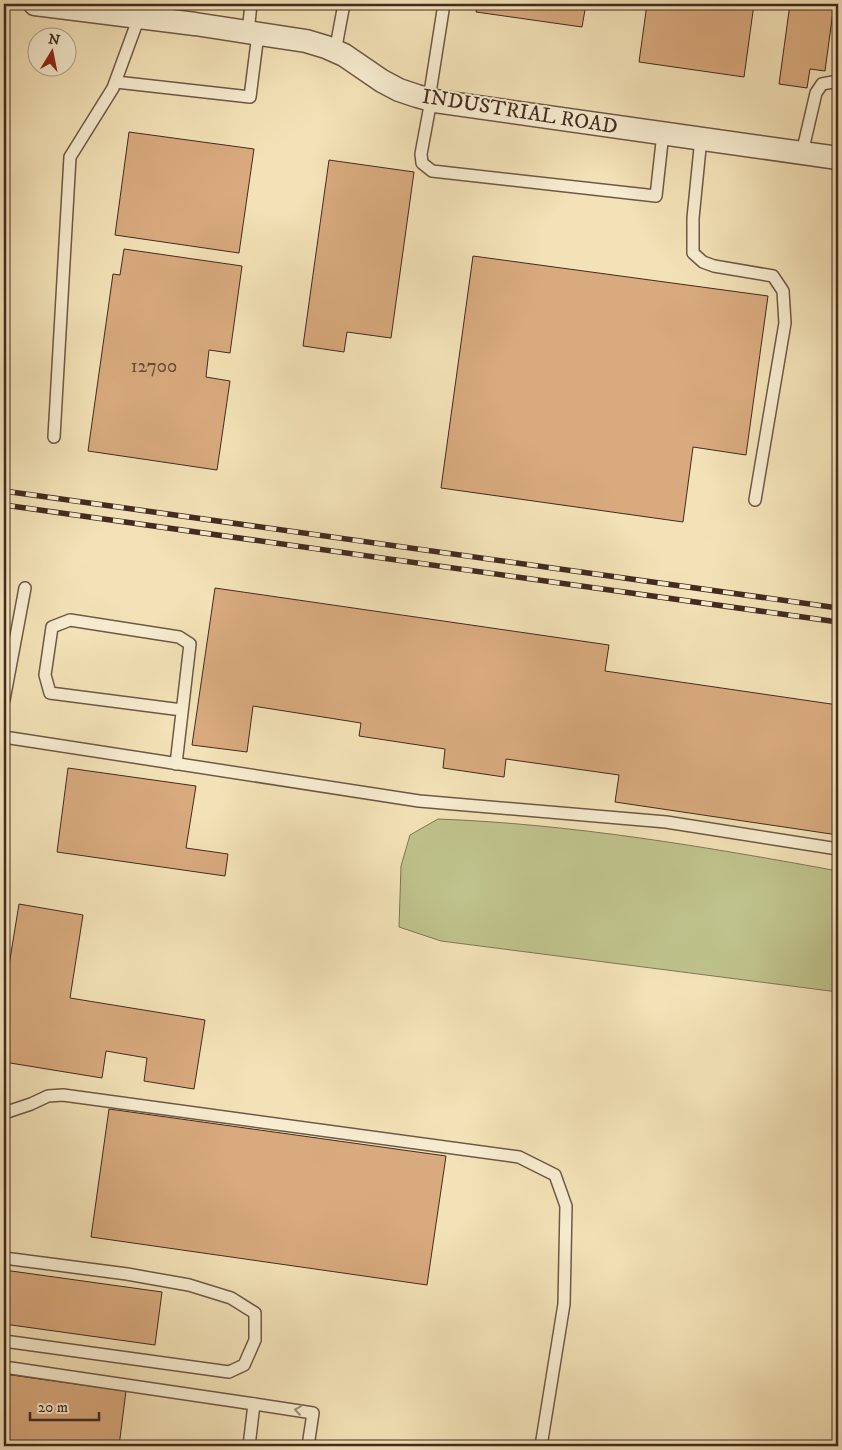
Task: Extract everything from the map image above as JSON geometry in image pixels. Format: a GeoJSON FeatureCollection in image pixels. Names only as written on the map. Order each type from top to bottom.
{"type":"FeatureCollection","features":[{"type":"Feature","properties":{"kind":"street","name":"INDUSTRIAL ROAD"},"geometry":{"type":"LineString","coordinates":[[35,4],[306,41],[344,56],[399,90],[430,99],[838,158]]}},
{"type":"Feature","properties":{"kind":"lane"},"geometry":{"type":"LineString","coordinates":[[116,82],[250,97],[253,33],[251,4]]}},
{"type":"Feature","properties":{"kind":"lane"},"geometry":{"type":"LineString","coordinates":[[336,52],[344,4]]}},
{"type":"Feature","properties":{"kind":"lane"},"geometry":{"type":"LineString","coordinates":[[444,4],[421,154],[422,163],[432,171],[656,196],[663,133]]}},
{"type":"Feature","properties":{"kind":"lane"},"geometry":{"type":"LineString","coordinates":[[54,437],[70,157],[114,88],[140,17]]}},
{"type":"Feature","properties":{"kind":"lane"},"geometry":{"type":"LineString","coordinates":[[802,152],[816,93],[822,84],[838,81]]}},
{"type":"Feature","properties":{"kind":"lane"},"geometry":{"type":"LineString","coordinates":[[701,138],[693,218],[693,253],[703,262],[714,266],[773,276],[783,291],[785,323],[756,500]]}},
{"type":"Feature","properties":{"kind":"lane"},"geometry":{"type":"LineString","coordinates":[[4,700],[25,588]]}},
{"type":"Feature","properties":{"kind":"lane"},"geometry":{"type":"LineString","coordinates":[[176,764],[190,644],[179,637],[70,620],[52,627],[45,675],[50,693],[182,710]]}},
{"type":"Feature","properties":{"kind":"lane"},"geometry":{"type":"LineString","coordinates":[[4,737],[419,801],[666,822],[838,849]]}},
{"type":"Feature","properties":{"kind":"lane"},"geometry":{"type":"LineString","coordinates":[[4,1113],[48,1096],[63,1095],[519,1157],[555,1175],[566,1206],[564,1304],[541,1446]]}},
{"type":"Feature","properties":{"kind":"lane"},"geometry":{"type":"LineString","coordinates":[[4,1258],[127,1274],[189,1285],[231,1298],[256,1313],[255,1340],[244,1365],[229,1372],[4,1342]]}},
{"type":"Feature","properties":{"kind":"lane"},"geometry":{"type":"LineString","coordinates":[[4,1368],[313,1412],[308,1446]]}},
{"type":"Feature","properties":{"kind":"lane"},"geometry":{"type":"LineString","coordinates":[[249,1446],[254,1404]]}},
{"type":"Feature","properties":{"kind":"green space"},"geometry":{"type":"Polygon","coordinates":[[[438,819],[589,831],[739,853],[838,871],[838,992],[441,941],[399,927],[401,866],[410,835],[438,819]]]}},
{"type":"Feature","properties":{"kind":"building"},"geometry":{"type":"Polygon","coordinates":[[[397,4],[425,4],[424,8],[397,4]]]}},
{"type":"Feature","properties":{"kind":"building"},"geometry":{"type":"Polygon","coordinates":[[[477,4],[586,4],[582,27],[476,12],[477,4]]]}},
{"type":"Feature","properties":{"kind":"building"},"geometry":{"type":"Polygon","coordinates":[[[647,4],[754,4],[744,77],[639,62],[647,4]]]}},
{"type":"Feature","properties":{"kind":"building"},"geometry":{"type":"Polygon","coordinates":[[[790,4],[834,4],[825,71],[810,69],[807,88],[779,84],[790,4]]]}},
{"type":"Feature","properties":{"kind":"building"},"geometry":{"type":"Polygon","coordinates":[[[129,132],[254,149],[239,253],[115,235],[129,132]]]}},
{"type":"Feature","properties":{"kind":"building"},"geometry":{"type":"Polygon","coordinates":[[[329,160],[414,172],[391,338],[347,332],[344,352],[303,346],[329,160]]]}},
{"type":"Feature","properties":{"kind":"building"},"geometry":{"type":"Polygon","coordinates":[[[124,249],[242,266],[230,353],[209,350],[206,377],[230,381],[217,470],[88,451],[113,274],[120,275],[124,249]]]}},
{"type":"Feature","properties":{"kind":"building"},"geometry":{"type":"Polygon","coordinates":[[[473,256],[768,296],[746,455],[693,447],[683,522],[441,488],[473,256]]]}},
{"type":"Feature","properties":{"kind":"building"},"geometry":{"type":"Polygon","coordinates":[[[215,588],[609,645],[605,671],[838,705],[838,835],[615,802],[619,775],[506,759],[504,777],[443,768],[445,749],[359,736],[361,723],[253,706],[247,752],[192,745],[215,588]]]}},
{"type":"Feature","properties":{"kind":"building"},"geometry":{"type":"Polygon","coordinates":[[[68,768],[196,786],[186,848],[228,854],[225,876],[57,852],[68,768]]]}},
{"type":"Feature","properties":{"kind":"building"},"geometry":{"type":"Polygon","coordinates":[[[19,904],[83,915],[70,998],[205,1020],[194,1089],[144,1081],[147,1058],[106,1051],[102,1078],[4,1062],[4,996],[19,904]]]}},
{"type":"Feature","properties":{"kind":"building"},"geometry":{"type":"Polygon","coordinates":[[[109,1109],[446,1156],[427,1285],[91,1237],[109,1109]]]}},
{"type":"Feature","properties":{"kind":"building"},"geometry":{"type":"Polygon","coordinates":[[[4,1270],[162,1292],[155,1345],[4,1324],[4,1270]]]}},
{"type":"Feature","properties":{"kind":"building"},"geometry":{"type":"Polygon","coordinates":[[[4,1374],[126,1391],[119,1446],[4,1446],[4,1374]]]}},
{"type":"Feature","properties":{"kind":"railway"},"geometry":{"type":"LineString","coordinates":[[4,491],[838,608]]}},
{"type":"Feature","properties":{"kind":"railway"},"geometry":{"type":"LineString","coordinates":[[4,505],[838,622]]}}]}
